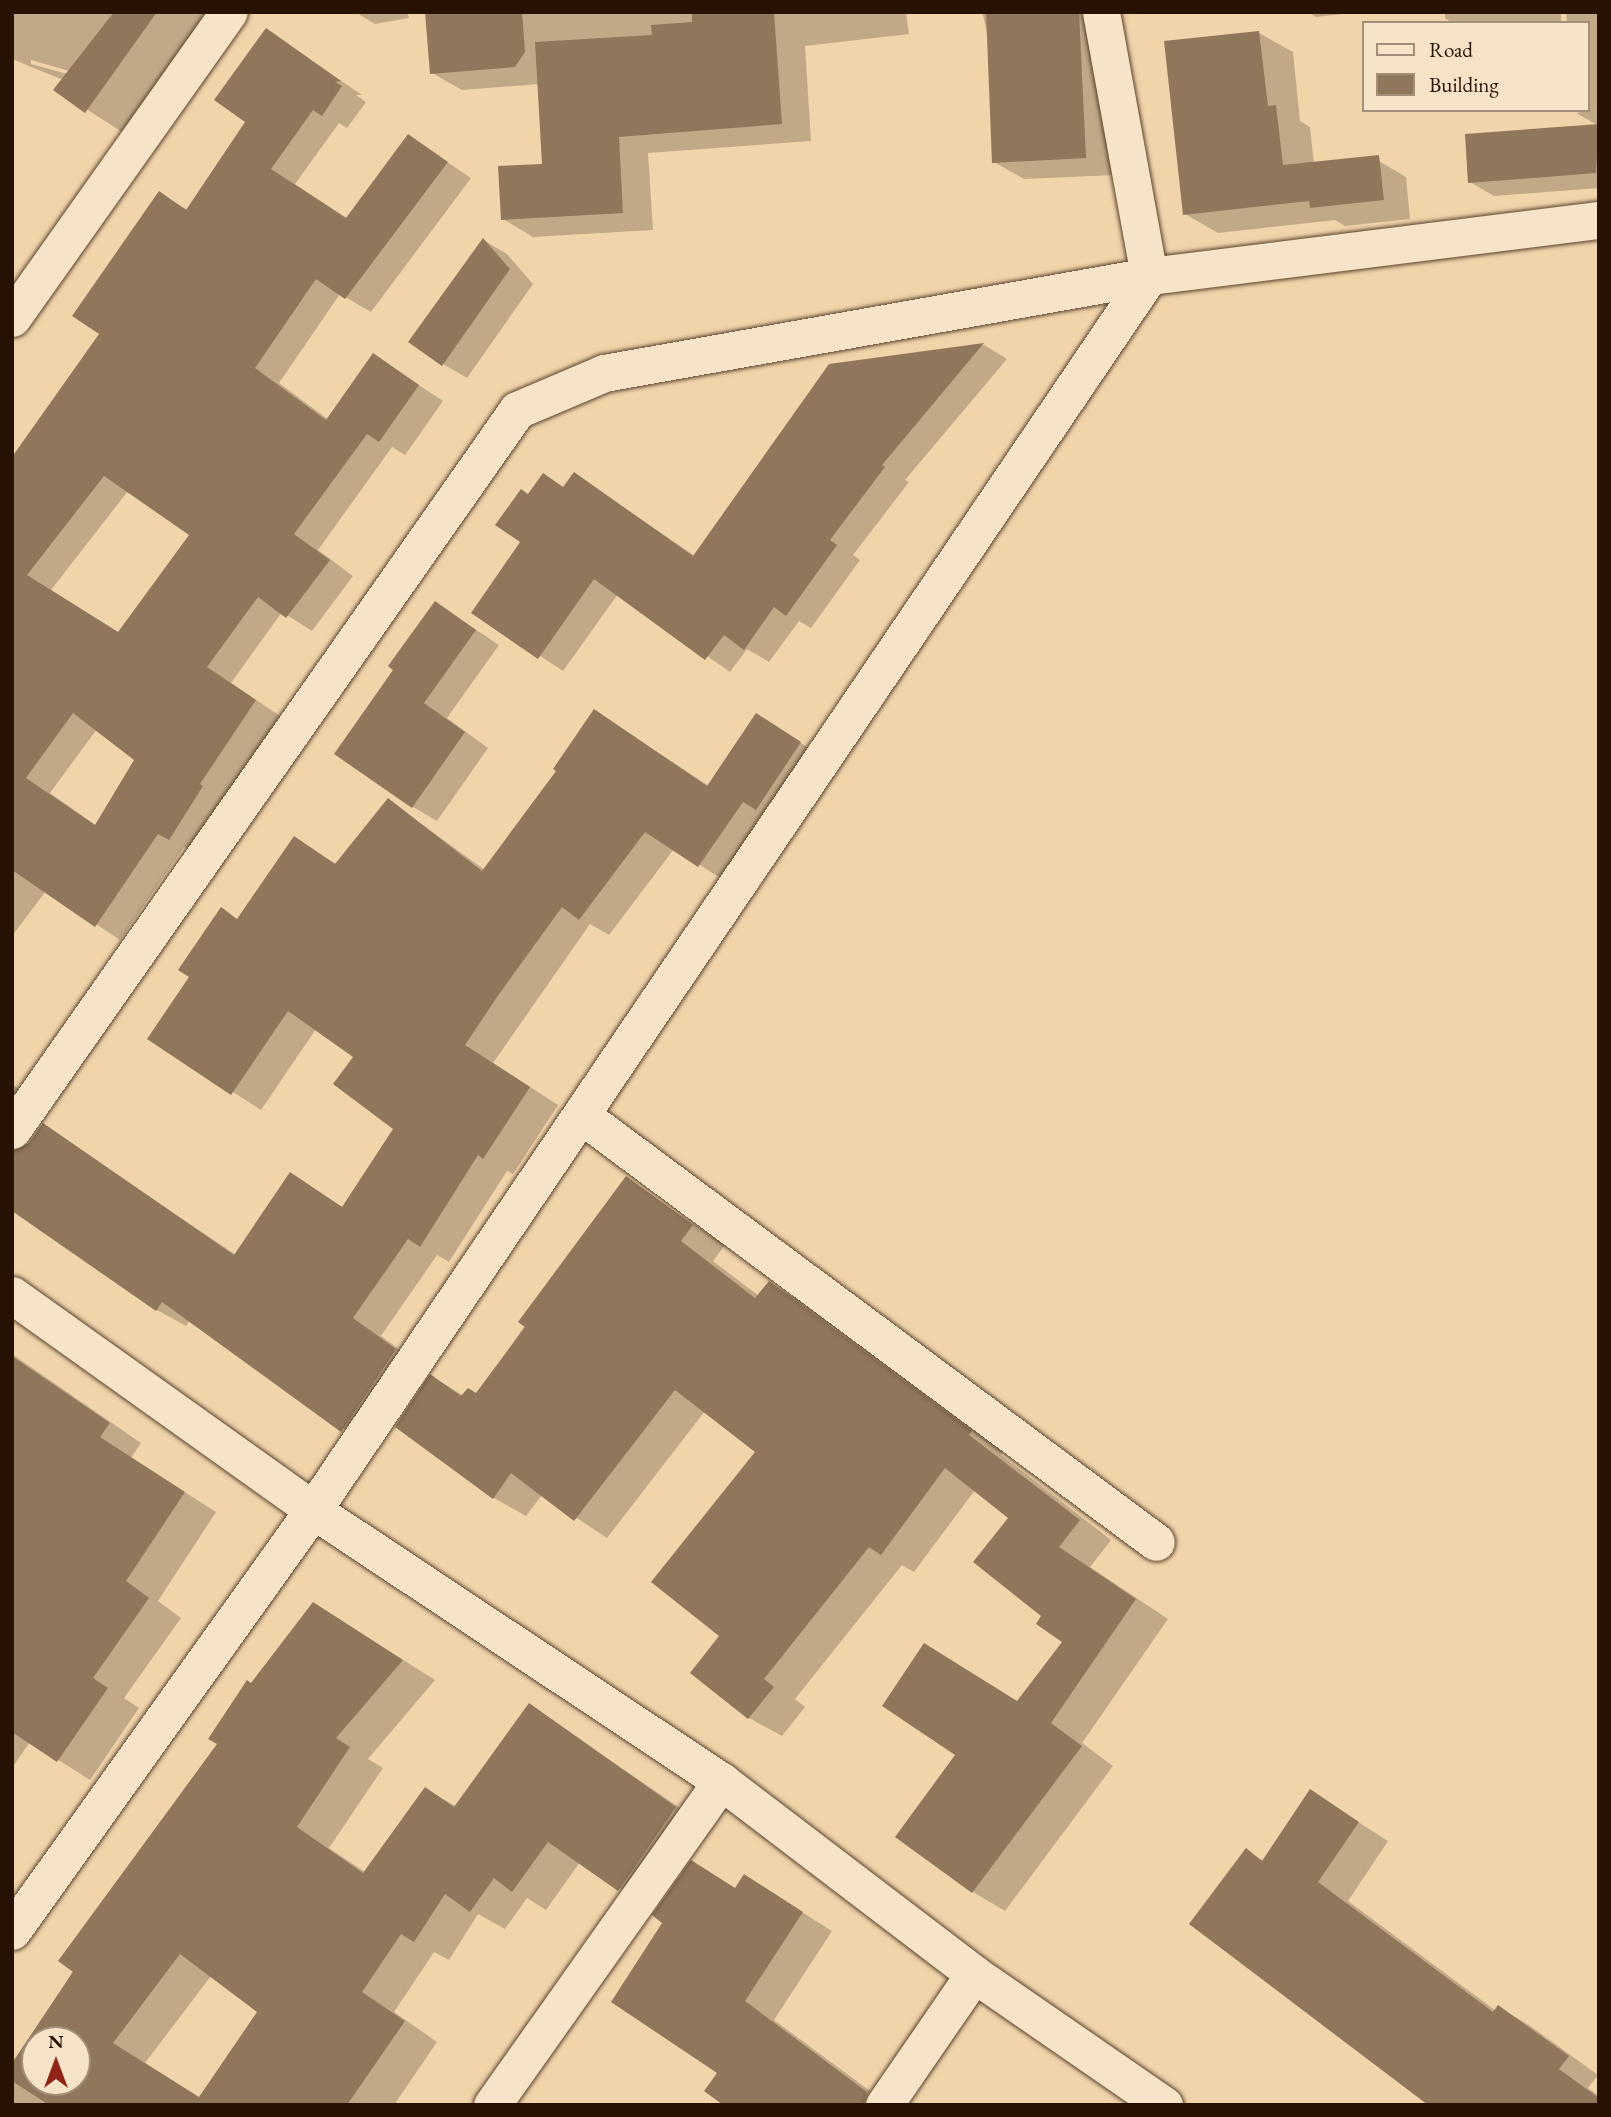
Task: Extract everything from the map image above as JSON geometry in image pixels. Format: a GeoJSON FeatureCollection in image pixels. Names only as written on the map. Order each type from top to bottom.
{"type":"FeatureCollection","features":[{"type":"Feature","properties":{"kind":"street"},"geometry":{"type":"LineString","coordinates":[[12,318],[229,12]]}},
{"type":"Feature","properties":{"kind":"street"},"geometry":{"type":"LineString","coordinates":[[12,1931],[313,1510],[1149,276],[1101,12]]}},
{"type":"Feature","properties":{"kind":"street"},"geometry":{"type":"LineString","coordinates":[[12,1130],[517,410],[604,373],[1149,276],[1599,219]]}},
{"type":"Feature","properties":{"kind":"street"},"geometry":{"type":"LineString","coordinates":[[581,1115],[1156,1542]]}},
{"type":"Feature","properties":{"kind":"street"},"geometry":{"type":"LineString","coordinates":[[12,1295],[313,1510],[721,1781],[974,1974],[1164,2105]]}},
{"type":"Feature","properties":{"kind":"street"},"geometry":{"type":"LineString","coordinates":[[492,2105],[721,1781]]}},
{"type":"Feature","properties":{"kind":"street"},"geometry":{"type":"LineString","coordinates":[[884,2105],[974,1974]]}},
{"type":"Feature","properties":{"kind":"building"},"geometry":{"type":"Polygon","coordinates":[[[114,12],[157,12],[85,113],[53,90],[114,12]]]}},
{"type":"Feature","properties":{"kind":"building"},"geometry":{"type":"Polygon","coordinates":[[[425,12],[522,12],[525,52],[515,67],[430,74],[425,12]]]}},
{"type":"Feature","properties":{"kind":"building"},"geometry":{"type":"Polygon","coordinates":[[[692,12],[774,12],[782,124],[619,137],[623,213],[501,220],[498,166],[542,164],[535,42],[652,35],[651,25],[692,22],[692,12]]]}},
{"type":"Feature","properties":{"kind":"building"},"geometry":{"type":"Polygon","coordinates":[[[986,12],[1079,12],[1086,158],[992,163],[986,12]]]}},
{"type":"Feature","properties":{"kind":"building"},"geometry":{"type":"Polygon","coordinates":[[[266,28],[341,81],[335,82],[342,86],[322,116],[313,110],[271,169],[346,218],[408,134],[448,162],[345,299],[316,279],[255,368],[326,420],[373,353],[419,385],[379,442],[367,434],[294,534],[330,560],[286,618],[258,597],[207,667],[256,700],[200,784],[203,786],[169,840],[158,834],[95,927],[12,870],[12,457],[99,334],[72,316],[159,191],[186,210],[245,122],[214,100],[266,28]],[[104,476],[27,575],[118,632],[189,535],[104,476]],[[73,713],[26,778],[95,825],[134,760],[73,713]]]}},
{"type":"Feature","properties":{"kind":"building"},"geometry":{"type":"Polygon","coordinates":[[[1259,31],[1268,106],[1276,105],[1283,165],[1379,155],[1384,200],[1310,208],[1309,201],[1183,215],[1164,41],[1259,31]]]}},
{"type":"Feature","properties":{"kind":"building"},"geometry":{"type":"Polygon","coordinates":[[[1599,124],[1596,173],[1468,183],[1465,134],[1599,124]]]}},
{"type":"Feature","properties":{"kind":"building"},"geometry":{"type":"Polygon","coordinates":[[[483,238],[510,269],[442,366],[408,342],[483,238]]]}},
{"type":"Feature","properties":{"kind":"building"},"geometry":{"type":"Polygon","coordinates":[[[984,343],[882,465],[885,467],[830,540],[837,545],[786,616],[774,607],[744,650],[724,635],[705,660],[594,579],[538,659],[471,613],[520,542],[495,525],[521,489],[528,494],[543,473],[563,487],[574,472],[693,556],[829,364],[984,343]]]}},
{"type":"Feature","properties":{"kind":"building"},"geometry":{"type":"Polygon","coordinates":[[[435,601],[476,630],[424,703],[465,732],[412,808],[334,754],[393,670],[388,666],[435,601]]]}},
{"type":"Feature","properties":{"kind":"building"},"geometry":{"type":"Polygon","coordinates":[[[594,709],[707,786],[756,713],[801,742],[756,810],[743,802],[698,867],[645,832],[579,920],[562,907],[465,1045],[530,1087],[483,1159],[478,1155],[420,1247],[408,1239],[353,1318],[396,1349],[341,1432],[162,1302],[156,1311],[12,1211],[12,1151],[29,1143],[43,1123],[234,1255],[290,1172],[342,1207],[393,1129],[333,1084],[353,1057],[288,1011],[231,1095],[147,1039],[189,977],[178,970],[221,907],[237,919],[294,836],[335,864],[388,798],[482,871],[556,771],[553,769],[594,709]]]}},
{"type":"Feature","properties":{"kind":"building"},"geometry":{"type":"Polygon","coordinates":[[[626,1176],[693,1225],[681,1241],[755,1298],[769,1281],[972,1431],[969,1435],[1080,1520],[1059,1547],[1136,1599],[1051,1723],[1082,1746],[972,1893],[895,1837],[955,1755],[882,1706],[924,1643],[1017,1701],[1062,1642],[1036,1624],[1041,1616],[973,1562],[1008,1518],[945,1468],[881,1555],[869,1547],[764,1679],[774,1687],[748,1719],[690,1673],[719,1636],[651,1582],[755,1452],[675,1390],[574,1521],[511,1473],[493,1499],[395,1427],[430,1374],[461,1396],[468,1388],[476,1393],[525,1327],[518,1322],[626,1176]]]}},
{"type":"Feature","properties":{"kind":"building"},"geometry":{"type":"Polygon","coordinates":[[[12,1356],[110,1423],[100,1437],[185,1492],[126,1581],[149,1598],[93,1678],[108,1688],[57,1762],[12,1732],[12,1356]]]}},
{"type":"Feature","properties":{"kind":"building"},"geometry":{"type":"Polygon","coordinates":[[[313,1602],[403,1660],[336,1738],[350,1747],[297,1827],[363,1873],[425,1787],[454,1807],[529,1703],[676,1807],[618,1891],[548,1842],[512,1892],[494,1878],[470,1912],[445,1894],[414,1942],[401,1934],[362,1992],[405,2021],[347,2105],[49,2105],[35,2096],[91,2096],[91,2026],[37,2026],[73,1972],[58,1961],[217,1744],[208,1739],[247,1680],[251,1683],[313,1602]],[[180,1954],[113,2043],[199,2097],[257,2012],[180,1954]]]}},
{"type":"Feature","properties":{"kind":"building"},"geometry":{"type":"Polygon","coordinates":[[[1310,1789],[1359,1822],[1318,1882],[1493,2012],[1498,2005],[1569,2056],[1559,2069],[1599,2098],[1599,2105],[1428,2105],[1189,1924],[1246,1848],[1262,1861],[1310,1789]]]}},
{"type":"Feature","properties":{"kind":"building"},"geometry":{"type":"Polygon","coordinates":[[[691,1860],[735,1888],[744,1874],[803,1912],[745,2001],[867,2092],[863,2105],[723,2105],[704,2091],[717,2073],[611,2002],[662,1923],[652,1915],[691,1860]]]}},
{"type":"Feature","properties":{"kind":"building"},"geometry":{"type":"Polygon","coordinates":[[[21,2050],[21,2087],[12,2081],[12,2063],[21,2050]]]}}]}
